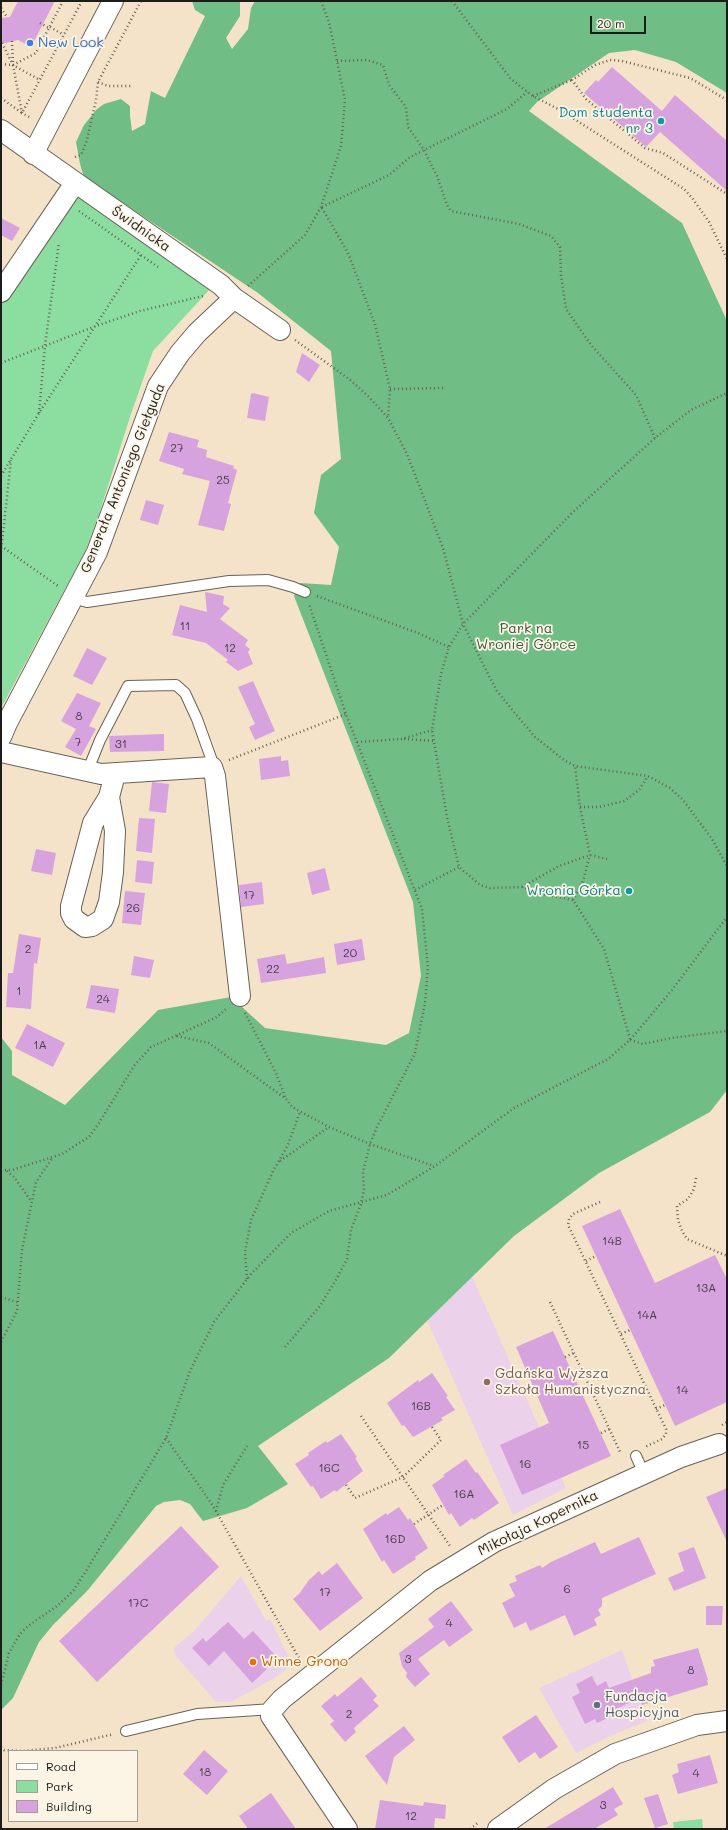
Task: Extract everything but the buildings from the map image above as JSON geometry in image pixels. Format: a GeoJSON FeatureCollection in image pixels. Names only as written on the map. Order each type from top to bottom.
{"type":"FeatureCollection","features":[{"type":"Feature","properties":{"kind":"street"},"geometry":{"type":"LineString","coordinates":[[33,154],[113,1]]}},
{"type":"Feature","properties":{"kind":"street","name":"Świdnicka"},"geometry":{"type":"LineString","coordinates":[[1,130],[221,285],[234,298],[280,330]]}},
{"type":"Feature","properties":{"kind":"street"},"geometry":{"type":"LineString","coordinates":[[1,292],[75,183]]}},
{"type":"Feature","properties":{"kind":"street","name":"Generała Antoniego Giełguda"},"geometry":{"type":"LineString","coordinates":[[1,738],[7,723],[97,552],[158,386],[180,353],[197,333],[234,298]]}},
{"type":"Feature","properties":{"kind":"street"},"geometry":{"type":"LineString","coordinates":[[1,752],[101,774],[212,768],[215,776],[240,996]]}},
{"type":"Feature","properties":{"kind":"street"},"geometry":{"type":"LineString","coordinates":[[109,797],[114,831],[113,872],[109,902],[103,919],[92,926],[85,926],[74,919],[71,913],[71,906],[93,823],[109,797],[115,774]]}},
{"type":"Feature","properties":{"kind":"street","name":"Mikołaja Kopernika"},"geometry":{"type":"LineString","coordinates":[[273,1709],[282,1699],[430,1581],[494,1542],[640,1459],[681,1457],[723,1445]]}},
{"type":"Feature","properties":{"kind":"street"},"geometry":{"type":"LineString","coordinates":[[273,1709],[271,1716],[274,1722],[347,1829]]}},
{"type":"Feature","properties":{"kind":"street"},"geometry":{"type":"LineString","coordinates":[[498,1829],[554,1789],[615,1754],[697,1726],[727,1721]]}},
{"type":"Feature","properties":{"kind":"lane"},"geometry":{"type":"LineString","coordinates":[[73,598],[87,602],[229,581],[268,580],[305,592]]}},
{"type":"Feature","properties":{"kind":"lane"},"geometry":{"type":"LineString","coordinates":[[88,770],[100,740],[128,686],[176,685],[185,693],[197,719],[211,758],[212,768]]}},
{"type":"Feature","properties":{"kind":"lane"},"geometry":{"type":"LineString","coordinates":[[126,1731],[197,1714],[273,1709]]}},
{"type":"Feature","properties":{"kind":"path"},"geometry":{"type":"LineString","coordinates":[[1,64],[13,64],[36,53],[64,1]]}},
{"type":"Feature","properties":{"kind":"path"},"geometry":{"type":"LineString","coordinates":[[22,113],[82,1]]}},
{"type":"Feature","properties":{"kind":"path"},"geometry":{"type":"LineString","coordinates":[[76,157],[81,154],[87,140],[96,100],[98,82],[141,1]]}},
{"type":"Feature","properties":{"kind":"path"},"geometry":{"type":"LineString","coordinates":[[234,298],[305,235],[321,207],[341,146],[345,100],[329,22],[321,1]]}},
{"type":"Feature","properties":{"kind":"path"},"geometry":{"type":"LineString","coordinates":[[452,1],[510,78],[527,92],[560,110],[684,189],[693,198],[705,216],[727,259]]}},
{"type":"Feature","properties":{"kind":"path"},"geometry":{"type":"LineString","coordinates":[[1,8],[7,17]]}},
{"type":"Feature","properties":{"kind":"path"},"geometry":{"type":"LineString","coordinates":[[40,23],[64,35]]}},
{"type":"Feature","properties":{"kind":"path"},"geometry":{"type":"LineString","coordinates":[[12,41],[13,64],[22,113]]}},
{"type":"Feature","properties":{"kind":"path"},"geometry":{"type":"LineString","coordinates":[[2,43],[13,64],[40,80]]}},
{"type":"Feature","properties":{"kind":"path"},"geometry":{"type":"LineString","coordinates":[[337,61],[367,60],[383,65],[389,86],[406,107],[408,127],[424,150],[437,176],[447,205],[451,211],[519,224],[551,236],[560,247],[561,275],[566,309],[592,345],[636,395],[655,438]]}},
{"type":"Feature","properties":{"kind":"path"},"geometry":{"type":"LineString","coordinates":[[533,96],[572,80],[595,65],[610,60],[622,61],[690,78],[727,100]]}},
{"type":"Feature","properties":{"kind":"path"},"geometry":{"type":"LineString","coordinates":[[572,80],[586,99],[645,148],[663,153],[727,194]]}},
{"type":"Feature","properties":{"kind":"path"},"geometry":{"type":"LineString","coordinates":[[98,82],[108,86],[132,86]]}},
{"type":"Feature","properties":{"kind":"path"},"geometry":{"type":"LineString","coordinates":[[321,207],[389,175],[410,157],[507,109],[527,92]]}},
{"type":"Feature","properties":{"kind":"path"},"geometry":{"type":"LineString","coordinates":[[1,98],[22,113],[34,119]]}},
{"type":"Feature","properties":{"kind":"path"},"geometry":{"type":"LineString","coordinates":[[64,201],[159,268]]}},
{"type":"Feature","properties":{"kind":"path"},"geometry":{"type":"LineString","coordinates":[[321,207],[348,253],[375,324],[390,389],[388,418]]}},
{"type":"Feature","properties":{"kind":"path"},"geometry":{"type":"LineString","coordinates":[[39,413],[45,345],[59,241]]}},
{"type":"Feature","properties":{"kind":"path"},"geometry":{"type":"LineString","coordinates":[[722,249],[727,253]]}},
{"type":"Feature","properties":{"kind":"path"},"geometry":{"type":"LineString","coordinates":[[1,476],[39,413],[141,255]]}},
{"type":"Feature","properties":{"kind":"path"},"geometry":{"type":"LineString","coordinates":[[196,292],[202,297]]}},
{"type":"Feature","properties":{"kind":"path"},"geometry":{"type":"LineString","coordinates":[[1,363],[45,345],[140,311],[206,296]]}},
{"type":"Feature","properties":{"kind":"path"},"geometry":{"type":"LineString","coordinates":[[280,330],[349,379],[369,397],[388,418],[407,454],[442,548],[463,624],[497,691],[535,737],[564,760],[575,766],[648,776],[670,788],[683,800],[712,839],[727,866]]}},
{"type":"Feature","properties":{"kind":"path"},"geometry":{"type":"LineString","coordinates":[[390,389],[444,388]]}},
{"type":"Feature","properties":{"kind":"path"},"geometry":{"type":"LineString","coordinates":[[630,1040],[604,949],[573,900],[538,893],[522,887],[490,888],[480,886],[459,866],[447,817],[432,730],[441,674],[449,647],[463,624],[573,512],[655,438],[691,410],[727,393]]}},
{"type":"Feature","properties":{"kind":"path"},"geometry":{"type":"LineString","coordinates":[[1,552],[12,458]]}},
{"type":"Feature","properties":{"kind":"path"},"geometry":{"type":"LineString","coordinates":[[1,546],[73,598]]}},
{"type":"Feature","properties":{"kind":"path"},"geometry":{"type":"LineString","coordinates":[[305,592],[418,633],[449,647]]}},
{"type":"Feature","properties":{"kind":"path"},"geometry":{"type":"LineString","coordinates":[[285,1347],[320,1306],[338,1278],[347,1259],[351,1230],[361,1204],[364,1190],[363,1172],[370,1144],[377,1127],[415,1053],[425,1003],[428,967],[422,909],[346,714],[305,592]]}},
{"type":"Feature","properties":{"kind":"path"},"geometry":{"type":"LineString","coordinates":[[212,768],[346,714]]}},
{"type":"Feature","properties":{"kind":"path"},"geometry":{"type":"LineString","coordinates":[[402,739],[432,730]]}},
{"type":"Feature","properties":{"kind":"path"},"geometry":{"type":"LineString","coordinates":[[357,742],[402,739],[434,741]]}},
{"type":"Feature","properties":{"kind":"path"},"geometry":{"type":"LineString","coordinates":[[573,900],[583,881],[590,855],[580,807],[575,766]]}},
{"type":"Feature","properties":{"kind":"path"},"geometry":{"type":"LineString","coordinates":[[580,807],[599,806],[624,801],[639,790],[648,776]]}},
{"type":"Feature","properties":{"kind":"path"},"geometry":{"type":"LineString","coordinates":[[522,887],[559,866],[590,855],[607,859]]}},
{"type":"Feature","properties":{"kind":"path"},"geometry":{"type":"LineString","coordinates":[[415,890],[459,866]]}},
{"type":"Feature","properties":{"kind":"path"},"geometry":{"type":"LineString","coordinates":[[1,1685],[6,1665],[15,1641],[28,1626],[57,1606],[72,1592],[166,1438],[190,1371],[214,1322],[247,1279],[291,1232],[329,1211],[361,1204],[386,1195],[435,1166],[514,1108],[608,1060],[630,1040],[672,990],[727,917]]}},
{"type":"Feature","properties":{"kind":"path"},"geometry":{"type":"LineString","coordinates":[[1,1170],[12,1170],[62,1154],[89,1137],[134,1066],[151,1047],[217,1017],[240,996],[247,1019],[276,1073],[286,1099],[292,1107],[329,1127],[370,1144],[435,1166]]}},
{"type":"Feature","properties":{"kind":"path"},"geometry":{"type":"LineString","coordinates":[[630,1040],[643,1044],[671,1038],[727,1031]]}},
{"type":"Feature","properties":{"kind":"path"},"geometry":{"type":"LineString","coordinates":[[177,1036],[209,1043],[286,1099]]}},
{"type":"Feature","properties":{"kind":"path"},"geometry":{"type":"LineString","coordinates":[[247,1279],[245,1252],[251,1220],[278,1162],[287,1147],[300,1112]]}},
{"type":"Feature","properties":{"kind":"path"},"geometry":{"type":"LineString","coordinates":[[278,1162],[329,1127]]}},
{"type":"Feature","properties":{"kind":"path"},"geometry":{"type":"LineString","coordinates":[[1,1342],[17,1311],[22,1250],[36,1182],[53,1156]]}},
{"type":"Feature","properties":{"kind":"path"},"geometry":{"type":"LineString","coordinates":[[6,1170],[14,1177],[31,1202]]}},
{"type":"Feature","properties":{"kind":"path"},"geometry":{"type":"LineString","coordinates":[[696,1178],[694,1189],[688,1199],[677,1206],[678,1220],[682,1232],[687,1239],[727,1256]]}},
{"type":"Feature","properties":{"kind":"path"},"geometry":{"type":"LineString","coordinates":[[600,1202],[573,1214],[569,1218],[568,1225],[666,1429],[666,1434],[662,1439],[640,1459]]}},
{"type":"Feature","properties":{"kind":"path"},"geometry":{"type":"LineString","coordinates":[[586,1261],[596,1256]]}},
{"type":"Feature","properties":{"kind":"path"},"geometry":{"type":"LineString","coordinates":[[1,1297],[17,1302]]}},
{"type":"Feature","properties":{"kind":"path"},"geometry":{"type":"LineString","coordinates":[[550,1302],[623,1457]]}},
{"type":"Feature","properties":{"kind":"path"},"geometry":{"type":"LineString","coordinates":[[621,1334],[630,1330]]}},
{"type":"Feature","properties":{"kind":"path"},"geometry":{"type":"LineString","coordinates":[[565,1357],[574,1353]]}},
{"type":"Feature","properties":{"kind":"path"},"geometry":{"type":"LineString","coordinates":[[656,1409],[665,1405]]}},
{"type":"Feature","properties":{"kind":"path"},"geometry":{"type":"LineString","coordinates":[[361,1416],[452,1550]]}},
{"type":"Feature","properties":{"kind":"path"},"geometry":{"type":"LineString","coordinates":[[346,1485],[355,1498],[403,1477],[441,1440],[432,1427]]}},
{"type":"Feature","properties":{"kind":"path"},"geometry":{"type":"LineString","coordinates":[[601,1433],[610,1429]]}},
{"type":"Feature","properties":{"kind":"path"},"geometry":{"type":"LineString","coordinates":[[166,1438],[216,1511],[310,1677]]}},
{"type":"Feature","properties":{"kind":"path"},"geometry":{"type":"LineString","coordinates":[[216,1511],[223,1486],[247,1446]]}},
{"type":"Feature","properties":{"kind":"path"},"geometry":{"type":"LineString","coordinates":[[414,1524],[443,1505]]}},
{"type":"Feature","properties":{"kind":"path"},"geometry":{"type":"LineString","coordinates":[[34,1750],[55,1748],[126,1731]]}},
{"type":"Feature","properties":{"kind":"shaded area","name":"Gdańska Wyższa Szkoła Humanistyczna"},"geometry":{"type":"Polygon","coordinates":[[[472,1276],[566,1488],[513,1515],[427,1320],[472,1276]]]}},
{"type":"Feature","properties":{"kind":"shaded area"},"geometry":{"type":"Polygon","coordinates":[[[241,1576],[266,1621],[270,1619],[292,1664],[276,1677],[231,1702],[216,1702],[175,1655],[174,1648],[194,1631],[241,1576]]]}},
{"type":"Feature","properties":{"kind":"shaded area"},"geometry":{"type":"Polygon","coordinates":[[[622,1650],[647,1721],[610,1736],[576,1753],[539,1688],[622,1650]]]}},
{"type":"Feature","properties":{"kind":"green space","name":"Park na Wroniej Górce"},"geometry":{"type":"Polygon","coordinates":[[[192,1],[240,2],[240,16],[226,38],[232,49],[248,29],[251,8],[255,1],[727,1],[727,93],[676,62],[635,50],[609,53],[537,102],[529,111],[682,223],[727,321],[727,1090],[710,1112],[599,1173],[514,1236],[389,1358],[258,1446],[288,1484],[247,1508],[203,1521],[190,1504],[180,1500],[164,1502],[156,1506],[88,1590],[53,1625],[39,1642],[13,1698],[1,1710],[1,1037],[12,1051],[12,1075],[65,1105],[158,1010],[231,997],[265,1028],[386,1045],[409,1033],[421,976],[413,902],[294,596],[300,583],[331,585],[339,547],[314,513],[321,475],[341,459],[331,351],[258,293],[84,177],[80,164],[76,142],[84,125],[97,109],[104,104],[121,99],[130,106],[132,131],[145,124],[151,91],[165,98],[205,16],[195,10],[192,1]]]}},
{"type":"Feature","properties":{"kind":"green space"},"geometry":{"type":"Polygon","coordinates":[[[73,193],[211,288],[153,351],[85,552],[1,708],[1,298],[73,193]]]}},
{"type":"Feature","properties":{"kind":"green space"},"geometry":{"type":"Polygon","coordinates":[[[702,1819],[703,1829],[674,1829],[673,1822],[702,1819]]]}},
{"type":"Feature","properties":{"kind":"place","name":"New Look"},"geometry":{"type":"Point","coordinates":[30,43]}},
{"type":"Feature","properties":{"kind":"place","name":"Dom studenta nr 3"},"geometry":{"type":"Point","coordinates":[661,121]}},
{"type":"Feature","properties":{"kind":"place","name":"Wronia Górka"},"geometry":{"type":"Point","coordinates":[629,891]}},
{"type":"Feature","properties":{"kind":"place","name":"Gdańska Wyższa Szkoła Humanistyczna"},"geometry":{"type":"Point","coordinates":[487,1382]}},
{"type":"Feature","properties":{"kind":"place","name":"Winne Grono"},"geometry":{"type":"Point","coordinates":[253,1662]}},
{"type":"Feature","properties":{"kind":"place","name":"Fundacja Hospicyjna"},"geometry":{"type":"Point","coordinates":[597,1705]}}]}
